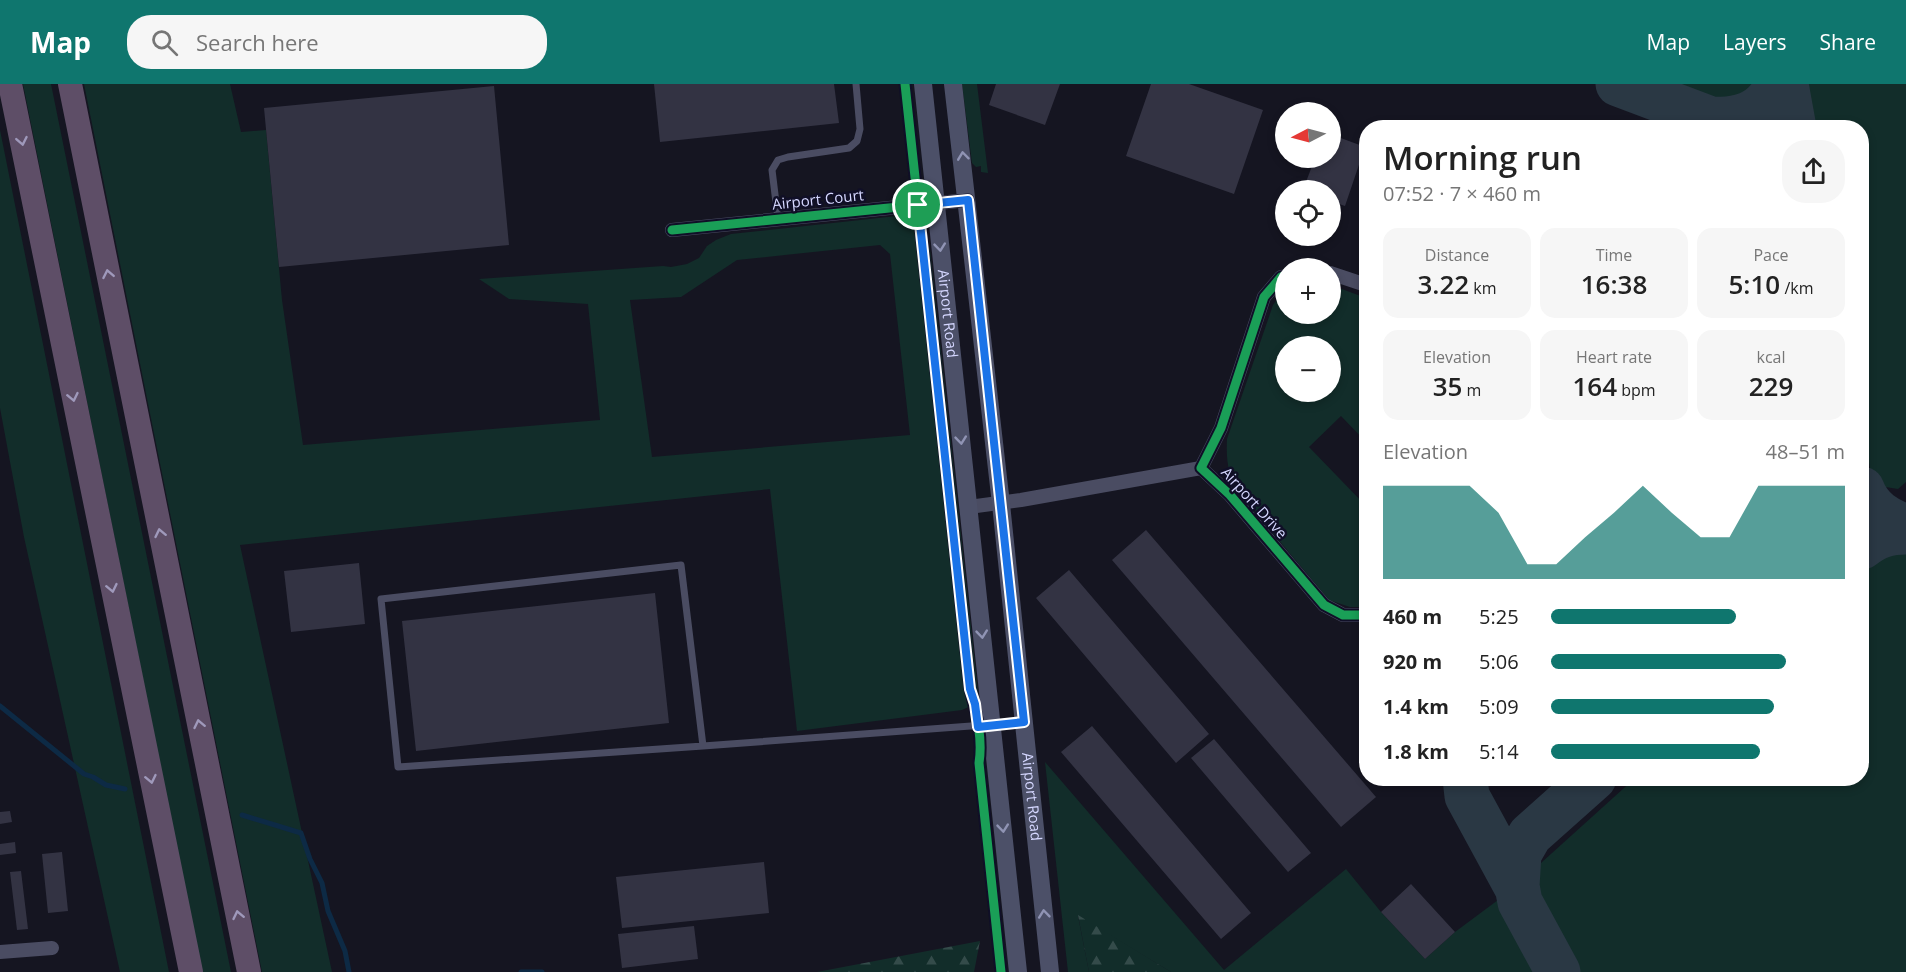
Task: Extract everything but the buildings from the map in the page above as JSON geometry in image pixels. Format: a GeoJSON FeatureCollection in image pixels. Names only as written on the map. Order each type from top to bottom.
{"type":"FeatureCollection","features":[{"type":"Feature","properties":{"kind":"highway"},"geometry":{"type":"LineString","coordinates":[[10,84],[190,972]]}},
{"type":"Feature","properties":{"kind":"highway"},"geometry":{"type":"LineString","coordinates":[[70,84],[249,972]]}},
{"type":"Feature","properties":{"kind":"main road","name":"Airport Road"},"geometry":{"type":"LineString","coordinates":[[923,84],[1018,972]]}},
{"type":"Feature","properties":{"kind":"main road","name":"Airport Road"},"geometry":{"type":"LineString","coordinates":[[953,84],[968,200],[1050,972]]}},
{"type":"Feature","properties":{"kind":"street","name":"Airport Court"},"geometry":{"type":"LineString","coordinates":[[672,230],[968,200]]}},
{"type":"Feature","properties":{"kind":"street"},"geometry":{"type":"LineString","coordinates":[[1341,277],[1359,283]]}},
{"type":"Feature","properties":{"kind":"street","name":"Airport Drive"},"geometry":{"type":"LineString","coordinates":[[1201,468],[1221,428],[1264,297],[1275,284]]}},
{"type":"Feature","properties":{"kind":"street","name":"Airport Drive"},"geometry":{"type":"LineString","coordinates":[[969,507],[1001,504],[1201,468]]}},
{"type":"Feature","properties":{"kind":"street","name":"Airport Drive"},"geometry":{"type":"LineString","coordinates":[[1201,468],[1230,495],[1324,605],[1344,615],[1359,615]]}},
{"type":"Feature","properties":{"kind":"street"},"geometry":{"type":"LineString","coordinates":[[0,952],[52,948]]}},
{"type":"Feature","properties":{"kind":"lane"},"geometry":{"type":"LineString","coordinates":[[778,219],[772,170],[778,160],[849,148],[857,141],[860,129],[856,84]]}},
{"type":"Feature","properties":{"kind":"lane"},"geometry":{"type":"LineString","coordinates":[[703,746],[681,565],[381,599],[399,767],[703,746],[992,726],[1024,722]]}},
{"type":"Feature","properties":{"kind":"green space"},"geometry":{"type":"Polygon","coordinates":[[[23,84],[51,84],[231,972],[202,972],[23,84]]]}},
{"type":"Feature","properties":{"kind":"green space"},"geometry":{"type":"Polygon","coordinates":[[[84,84],[230,84],[241,132],[266,130],[282,300],[303,445],[600,420],[588,304],[509,299],[479,279],[671,267],[687,264],[699,258],[707,246],[731,234],[897,216],[919,228],[930,250],[978,692],[975,704],[962,710],[797,731],[770,489],[240,545],[332,972],[262,972],[84,84]],[[880,245],[737,260],[681,297],[630,300],[652,457],[910,435],[890,254],[880,245]]]}},
{"type":"Feature","properties":{"kind":"green space"},"geometry":{"type":"Polygon","coordinates":[[[962,84],[977,84],[988,173],[981,172],[981,166],[976,167],[972,163],[962,84]]]}},
{"type":"Feature","properties":{"kind":"green space"},"geometry":{"type":"Polygon","coordinates":[[[1652,84],[1759,84],[1749,96],[1737,102],[1723,104],[1694,99],[1652,84]]]}},
{"type":"Feature","properties":{"kind":"green space"},"geometry":{"type":"Polygon","coordinates":[[[1799,84],[1906,84],[1906,482],[1898,489],[1873,485],[1869,462],[1869,120],[1806,120],[1799,84]]]}},
{"type":"Feature","properties":{"kind":"green space"},"geometry":{"type":"Polygon","coordinates":[[[0,130],[169,972],[120,972],[24,537],[0,408],[0,130]]]}},
{"type":"Feature","properties":{"kind":"green space"},"geometry":{"type":"Polygon","coordinates":[[[1341,289],[1359,295],[1359,435],[1341,416],[1309,447],[1359,499],[1359,607],[1350,607],[1329,600],[1240,494],[1230,474],[1227,439],[1275,302],[1275,324],[1341,324],[1341,289]]]}},
{"type":"Feature","properties":{"kind":"green space"},"geometry":{"type":"Polygon","coordinates":[[[1885,551],[1906,554],[1906,972],[1573,972],[1534,900],[1531,872],[1626,786],[1869,786],[1869,566],[1885,551]]]}},
{"type":"Feature","properties":{"kind":"green space"},"geometry":{"type":"Polygon","coordinates":[[[1045,762],[1224,970],[1346,869],[1381,912],[1425,959],[1455,932],[1498,900],[1538,972],[1171,972],[1078,916],[1089,972],[1068,972],[1045,762]]]}},
{"type":"Feature","properties":{"kind":"green space"},"geometry":{"type":"Polygon","coordinates":[[[1078,915],[1171,972],[1089,972],[1078,915]]]}},
{"type":"Feature","properties":{"kind":"green space"},"geometry":{"type":"Polygon","coordinates":[[[980,941],[974,972],[817,972],[980,941]]]}},
{"type":"Feature","properties":{"kind":"waterway"},"geometry":{"type":"LineString","coordinates":[[0,706],[84,774],[106,785],[125,789]]}},
{"type":"Feature","properties":{"kind":"waterway"},"geometry":{"type":"LineString","coordinates":[[242,815],[301,833],[322,883],[328,911],[345,951],[349,972]]}},
{"type":"Feature","properties":{"kind":"waterway"},"geometry":{"type":"LineString","coordinates":[[521,972],[542,972]]}},
{"type":"Feature","properties":{"kind":"taxiway"},"geometry":{"type":"LineString","coordinates":[[1618,84],[1714,120]]}},
{"type":"Feature","properties":{"kind":"taxiway"},"geometry":{"type":"LineString","coordinates":[[1705,118],[1727,119],[1747,114],[1765,103],[1777,84]]}},
{"type":"Feature","properties":{"kind":"taxiway"},"geometry":{"type":"LineString","coordinates":[[1786,84],[1793,120]]}},
{"type":"Feature","properties":{"kind":"taxiway"},"geometry":{"type":"LineString","coordinates":[[1869,503],[1879,513],[1906,527]]}},
{"type":"Feature","properties":{"kind":"taxiway"},"geometry":{"type":"LineString","coordinates":[[1869,542],[1882,535],[1906,532]]}},
{"type":"Feature","properties":{"kind":"taxiway"},"geometry":{"type":"LineString","coordinates":[[1466,786],[1467,796],[1517,888]]}},
{"type":"Feature","properties":{"kind":"taxiway"},"geometry":{"type":"LineString","coordinates":[[1558,972],[1520,902],[1517,886],[1519,854],[1530,835],[1585,786]]}},
{"type":"Feature","properties":{"kind":"cycle path"},"geometry":{"type":"LineString","coordinates":[[905,84],[970,689],[977,716],[979,763],[1001,972]]}},
{"type":"Feature","properties":{"kind":"cycle path"},"geometry":{"type":"LineString","coordinates":[[672,230],[968,200]]}},
{"type":"Feature","properties":{"kind":"cycle path"},"geometry":{"type":"LineString","coordinates":[[1275,284],[1264,297],[1221,428],[1201,468],[1230,495],[1324,605],[1343,615],[1359,615]]}},
{"type":"Feature","properties":{"kind":"route"},"geometry":{"type":"LineString","coordinates":[[968,200],[1024,722],[978,727],[975,704],[970,689],[918,205],[968,200]]}}]}
